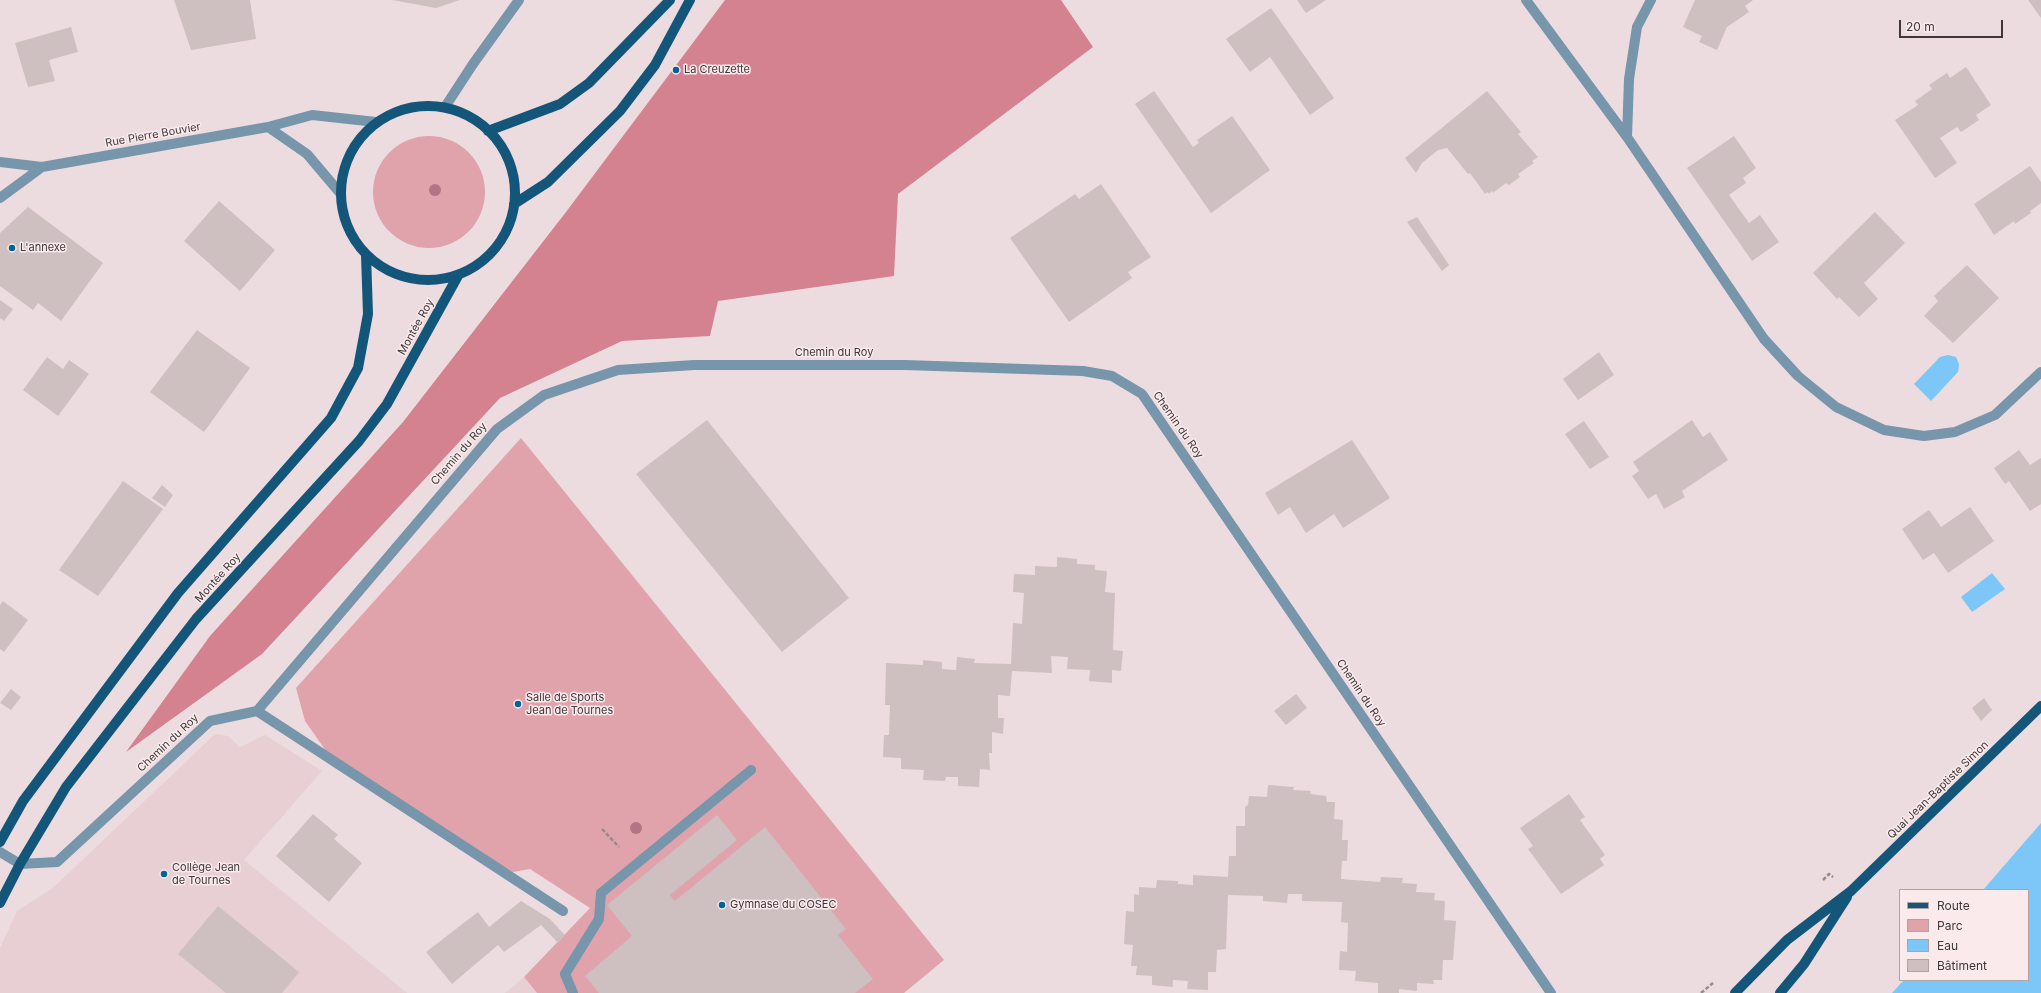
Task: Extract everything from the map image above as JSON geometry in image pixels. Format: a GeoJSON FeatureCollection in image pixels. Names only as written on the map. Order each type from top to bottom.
{"type":"FeatureCollection","features":[{"type":"Feature","properties":{"kind":"main road"},"geometry":{"type":"LineString","coordinates":[[488,131],[560,104],[589,84],[670,0]]}},
{"type":"Feature","properties":{"kind":"main road"},"geometry":{"type":"LineString","coordinates":[[514,204],[548,182],[620,111],[655,65],[690,0]]}},
{"type":"Feature","properties":{"kind":"main road"},"geometry":{"type":"LineString","coordinates":[[421,106],[445,108],[468,116],[488,131],[504,152],[513,178],[514,204],[508,227],[496,247],[480,263],[459,274],[435,280],[410,278],[386,270],[366,255],[353,237],[344,216],[340,193],[344,166],[357,142],[376,122],[397,111],[421,106]]}},
{"type":"Feature","properties":{"kind":"main road","name":"Montée Roy"},"geometry":{"type":"LineString","coordinates":[[0,842],[23,801],[178,593],[331,418],[358,368],[368,314],[366,255]]}},
{"type":"Feature","properties":{"kind":"main road","name":"Montée Roy"},"geometry":{"type":"LineString","coordinates":[[0,903],[20,864],[66,787],[196,620],[359,442],[388,404],[459,274]]}},
{"type":"Feature","properties":{"kind":"main road","name":"Quai Jean-Baptiste Simon"},"geometry":{"type":"LineString","coordinates":[[1735,993],[1787,940],[1851,891],[2041,706]]}},
{"type":"Feature","properties":{"kind":"main road","name":"Quai Jean-Baptiste Simon"},"geometry":{"type":"LineString","coordinates":[[1780,993],[1804,964],[1851,891]]}},
{"type":"Feature","properties":{"kind":"street"},"geometry":{"type":"LineString","coordinates":[[445,108],[473,64],[519,0]]}},
{"type":"Feature","properties":{"kind":"street"},"geometry":{"type":"LineString","coordinates":[[1526,0],[1627,137],[1764,340],[1798,376],[1836,407],[1884,430],[1924,436],[1955,432],[1995,414],[2041,372]]}},
{"type":"Feature","properties":{"kind":"street"},"geometry":{"type":"LineString","coordinates":[[1627,137],[1629,80],[1637,28],[1652,0]]}},
{"type":"Feature","properties":{"kind":"street","name":"Rue Pierre Bouvier"},"geometry":{"type":"LineString","coordinates":[[0,162],[42,167],[268,127],[312,116],[376,122]]}},
{"type":"Feature","properties":{"kind":"street"},"geometry":{"type":"LineString","coordinates":[[268,127],[307,154],[340,193]]}},
{"type":"Feature","properties":{"kind":"street","name":"Rue Pierre Bouvier"},"geometry":{"type":"LineString","coordinates":[[0,198],[42,167]]}},
{"type":"Feature","properties":{"kind":"street","name":"Chemin du Roy"},"geometry":{"type":"LineString","coordinates":[[20,864],[57,862],[210,721],[256,711],[497,428],[544,395],[618,370],[694,365],[905,365],[1084,371],[1112,376],[1142,394],[1551,993]]}},
{"type":"Feature","properties":{"kind":"street"},"geometry":{"type":"LineString","coordinates":[[256,711],[563,911]]}},
{"type":"Feature","properties":{"kind":"street"},"geometry":{"type":"LineString","coordinates":[[573,993],[565,974],[599,919],[601,893],[751,770]]}},
{"type":"Feature","properties":{"kind":"street"},"geometry":{"type":"LineString","coordinates":[[0,852],[20,864]]}},
{"type":"Feature","properties":{"kind":"shaded area"},"geometry":{"type":"Polygon","coordinates":[[[725,0],[1061,0],[1093,47],[898,194],[894,276],[718,301],[710,336],[622,341],[500,398],[262,654],[126,752],[210,636],[403,422],[566,212],[725,0]]]}},
{"type":"Feature","properties":{"kind":"shaded area","name":"Collège Jean de Tournes"},"geometry":{"type":"Polygon","coordinates":[[[215,734],[228,736],[240,747],[265,735],[322,771],[244,860],[407,993],[0,993],[0,948],[17,911],[53,888],[215,734]]]}},
{"type":"Feature","properties":{"kind":"shaded area"},"geometry":{"type":"Polygon","coordinates":[[[524,977],[537,993],[505,993],[524,977]]]}},
{"type":"Feature","properties":{"kind":"green space"},"geometry":{"type":"Polygon","coordinates":[[[429,136],[450,140],[468,153],[481,171],[485,192],[481,213],[468,231],[450,244],[429,248],[408,244],[390,231],[377,213],[373,192],[377,171],[390,153],[408,140],[429,136]]]}},
{"type":"Feature","properties":{"kind":"green space","name":"Salle de Sports Jean de Tournes"},"geometry":{"type":"Polygon","coordinates":[[[521,438],[944,960],[904,993],[537,993],[524,977],[590,908],[530,869],[513,872],[441,832],[333,761],[305,721],[296,688],[521,438]]]}},
{"type":"Feature","properties":{"kind":"water"},"geometry":{"type":"Polygon","coordinates":[[[1948,355],[1956,357],[1959,364],[1958,372],[1931,401],[1914,384],[1940,357],[1948,355]]]}},
{"type":"Feature","properties":{"kind":"water"},"geometry":{"type":"Polygon","coordinates":[[[1992,573],[2005,589],[1972,612],[1961,597],[1992,573]]]}},
{"type":"Feature","properties":{"kind":"water"},"geometry":{"type":"Polygon","coordinates":[[[2041,823],[2041,993],[1892,993],[1903,981],[2029,981],[2029,889],[1984,889],[2041,823]]]}},
{"type":"Feature","properties":{"kind":"building"},"geometry":{"type":"Polygon","coordinates":[[[174,0],[250,0],[256,39],[191,50],[174,0]]]}},
{"type":"Feature","properties":{"kind":"building"},"geometry":{"type":"Polygon","coordinates":[[[392,0],[460,0],[436,8],[392,0]]]}},
{"type":"Feature","properties":{"kind":"building"},"geometry":{"type":"Polygon","coordinates":[[[1297,0],[1326,0],[1306,13],[1297,0]]]}},
{"type":"Feature","properties":{"kind":"building"},"geometry":{"type":"Polygon","coordinates":[[[1695,0],[1753,0],[1745,6],[1749,12],[1727,27],[1717,50],[1699,42],[1702,36],[1683,27],[1695,0]]]}},
{"type":"Feature","properties":{"kind":"building"},"geometry":{"type":"Polygon","coordinates":[[[2028,0],[2041,0],[2041,18],[2028,0]]]}},
{"type":"Feature","properties":{"kind":"building"},"geometry":{"type":"Polygon","coordinates":[[[1271,8],[1334,98],[1310,115],[1270,57],[1250,72],[1226,39],[1271,8]]]}},
{"type":"Feature","properties":{"kind":"building"},"geometry":{"type":"Polygon","coordinates":[[[71,27],[78,52],[49,60],[55,81],[28,87],[15,43],[71,27]]]}},
{"type":"Feature","properties":{"kind":"building"},"geometry":{"type":"Polygon","coordinates":[[[1966,67],[1991,105],[1976,115],[1979,120],[1961,132],[1957,127],[1940,138],[1957,163],[1935,178],[1895,120],[1918,105],[1915,101],[1932,89],[1929,85],[1947,73],[1950,78],[1966,67]]]}},
{"type":"Feature","properties":{"kind":"building"},"geometry":{"type":"Polygon","coordinates":[[[1154,91],[1193,147],[1199,143],[1197,140],[1232,116],[1270,170],[1211,213],[1135,104],[1154,91]]]}},
{"type":"Feature","properties":{"kind":"building"},"geometry":{"type":"Polygon","coordinates":[[[1487,91],[1521,132],[1518,134],[1538,157],[1532,161],[1534,163],[1518,174],[1520,177],[1509,185],[1506,183],[1493,193],[1492,191],[1489,194],[1488,192],[1485,194],[1470,173],[1468,174],[1447,148],[1438,150],[1422,163],[1416,173],[1405,158],[1487,91]]]}},
{"type":"Feature","properties":{"kind":"building"},"geometry":{"type":"Polygon","coordinates":[[[1734,136],[1756,168],[1743,178],[1746,183],[1729,195],[1749,223],[1760,215],[1779,242],[1752,261],[1687,168],[1734,136]]]}},
{"type":"Feature","properties":{"kind":"building"},"geometry":{"type":"Polygon","coordinates":[[[2030,166],[2041,182],[2041,203],[2030,211],[2031,213],[2015,224],[2014,221],[1994,235],[1974,204],[2030,166]]]}},
{"type":"Feature","properties":{"kind":"building"},"geometry":{"type":"Polygon","coordinates":[[[1101,184],[1151,257],[1128,272],[1132,278],[1069,322],[1010,238],[1075,194],[1079,199],[1101,184]]]}},
{"type":"Feature","properties":{"kind":"building"},"geometry":{"type":"Polygon","coordinates":[[[219,201],[275,250],[240,291],[184,241],[219,201]]]}},
{"type":"Feature","properties":{"kind":"building"},"geometry":{"type":"Polygon","coordinates":[[[28,207],[103,263],[61,321],[38,303],[33,310],[0,286],[0,233],[28,207]]]}},
{"type":"Feature","properties":{"kind":"building"},"geometry":{"type":"Polygon","coordinates":[[[1875,212],[1905,243],[1864,283],[1878,299],[1859,317],[1839,297],[1837,299],[1813,273],[1875,212]]]}},
{"type":"Feature","properties":{"kind":"building"},"geometry":{"type":"Polygon","coordinates":[[[1417,217],[1449,265],[1442,271],[1407,222],[1417,217]]]}},
{"type":"Feature","properties":{"kind":"building"},"geometry":{"type":"Polygon","coordinates":[[[1967,265],[1999,298],[1953,343],[1924,316],[1938,301],[1934,296],[1967,265]]]}},
{"type":"Feature","properties":{"kind":"building"},"geometry":{"type":"Polygon","coordinates":[[[0,300],[13,309],[4,321],[0,318],[0,300]]]}},
{"type":"Feature","properties":{"kind":"building"},"geometry":{"type":"Polygon","coordinates":[[[197,330],[250,368],[204,432],[150,392],[197,330]]]}},
{"type":"Feature","properties":{"kind":"building"},"geometry":{"type":"Polygon","coordinates":[[[1599,352],[1614,375],[1578,400],[1563,379],[1599,352]]]}},
{"type":"Feature","properties":{"kind":"building"},"geometry":{"type":"Polygon","coordinates":[[[47,357],[63,369],[69,360],[89,374],[58,416],[23,390],[47,357]]]}},
{"type":"Feature","properties":{"kind":"building"},"geometry":{"type":"Polygon","coordinates":[[[707,420],[849,598],[782,652],[636,474],[707,420]]]}},
{"type":"Feature","properties":{"kind":"building"},"geometry":{"type":"Polygon","coordinates":[[[1692,420],[1703,437],[1710,432],[1728,460],[1682,491],[1685,497],[1664,509],[1656,494],[1648,499],[1632,476],[1639,471],[1633,462],[1692,420]]]}},
{"type":"Feature","properties":{"kind":"building"},"geometry":{"type":"Polygon","coordinates":[[[1584,421],[1609,457],[1590,469],[1565,434],[1584,421]]]}},
{"type":"Feature","properties":{"kind":"building"},"geometry":{"type":"Polygon","coordinates":[[[1352,440],[1390,498],[1343,528],[1334,514],[1306,533],[1290,507],[1278,515],[1265,493],[1352,440]]]}},
{"type":"Feature","properties":{"kind":"building"},"geometry":{"type":"Polygon","coordinates":[[[2019,450],[2030,465],[2041,458],[2041,504],[2030,511],[2009,481],[2005,484],[1994,468],[2019,450]]]}},
{"type":"Feature","properties":{"kind":"building"},"geometry":{"type":"Polygon","coordinates":[[[123,481],[163,509],[98,596],[59,570],[123,481]]]}},
{"type":"Feature","properties":{"kind":"building"},"geometry":{"type":"Polygon","coordinates":[[[162,485],[173,495],[165,507],[152,498],[162,485]]]}},
{"type":"Feature","properties":{"kind":"building"},"geometry":{"type":"Polygon","coordinates":[[[1970,507],[1994,541],[1948,573],[1934,553],[1923,560],[1902,529],[1929,510],[1941,527],[1970,507]]]}},
{"type":"Feature","properties":{"kind":"building"},"geometry":{"type":"Polygon","coordinates":[[[1057,557],[1077,559],[1077,564],[1095,565],[1095,570],[1107,571],[1105,592],[1115,593],[1113,650],[1123,651],[1121,671],[1112,670],[1112,683],[1089,681],[1090,670],[1067,669],[1068,657],[1051,656],[1052,673],[1012,671],[1010,696],[998,695],[998,718],[1004,718],[1003,734],[992,732],[992,753],[989,753],[990,770],[980,769],[979,787],[958,786],[958,777],[946,777],[945,781],[923,780],[924,770],[901,769],[901,758],[883,757],[884,735],[889,735],[890,705],[885,705],[886,663],[923,665],[923,660],[942,662],[942,669],[956,670],[957,657],[975,659],[974,663],[1011,664],[1013,623],[1022,624],[1024,593],[1013,592],[1014,574],[1035,575],[1035,566],[1057,567],[1057,557]]]}},
{"type":"Feature","properties":{"kind":"building"},"geometry":{"type":"Polygon","coordinates":[[[3,601],[28,620],[4,652],[0,649],[0,605],[3,601]]]}},
{"type":"Feature","properties":{"kind":"building"},"geometry":{"type":"Polygon","coordinates":[[[11,689],[21,697],[11,710],[0,703],[11,689]]]}},
{"type":"Feature","properties":{"kind":"building"},"geometry":{"type":"Polygon","coordinates":[[[1296,694],[1307,708],[1286,725],[1274,711],[1296,694]]]}},
{"type":"Feature","properties":{"kind":"building"},"geometry":{"type":"Polygon","coordinates":[[[1984,698],[1992,710],[1981,721],[1972,708],[1984,698]]]}},
{"type":"Feature","properties":{"kind":"building"},"geometry":{"type":"Polygon","coordinates":[[[1268,785],[1294,787],[1293,790],[1311,791],[1310,794],[1326,796],[1327,802],[1335,802],[1334,819],[1343,820],[1342,840],[1348,840],[1347,861],[1342,861],[1341,879],[1380,882],[1381,877],[1403,878],[1402,883],[1417,884],[1416,892],[1435,893],[1434,900],[1445,901],[1444,920],[1456,921],[1453,960],[1443,960],[1442,980],[1433,980],[1434,984],[1417,983],[1417,991],[1399,989],[1399,993],[1378,993],[1378,983],[1355,981],[1356,971],[1339,970],[1340,951],[1347,952],[1348,923],[1341,922],[1342,902],[1302,901],[1302,894],[1288,894],[1287,903],[1263,901],[1263,896],[1228,895],[1226,949],[1217,950],[1216,972],[1208,972],[1208,990],[1187,989],[1188,981],[1173,980],[1173,987],[1152,985],[1152,976],[1136,975],[1137,966],[1131,966],[1133,945],[1124,944],[1126,911],[1134,912],[1134,894],[1139,895],[1139,887],[1156,888],[1157,880],[1178,881],[1178,884],[1193,885],[1193,875],[1228,877],[1229,856],[1236,856],[1236,826],[1245,826],[1245,807],[1248,805],[1249,796],[1267,797],[1268,785]]]}},
{"type":"Feature","properties":{"kind":"building"},"geometry":{"type":"Polygon","coordinates":[[[1569,794],[1585,817],[1580,820],[1605,855],[1600,859],[1604,865],[1561,894],[1528,849],[1533,846],[1520,828],[1569,794]]]}},
{"type":"Feature","properties":{"kind":"building"},"geometry":{"type":"Polygon","coordinates":[[[313,814],[338,835],[334,839],[362,863],[329,902],[276,856],[313,814]]]}},
{"type":"Feature","properties":{"kind":"building","name":"Gymnase du COSEC"},"geometry":{"type":"Polygon","coordinates":[[[717,815],[737,840],[670,895],[675,901],[765,827],[846,929],[838,935],[873,979],[855,993],[599,993],[585,976],[632,936],[607,905],[717,815]]]}},
{"type":"Feature","properties":{"kind":"building"},"geometry":{"type":"Polygon","coordinates":[[[521,901],[550,919],[565,935],[558,943],[541,925],[504,952],[498,945],[452,984],[426,952],[478,912],[489,927],[521,901]]]}},
{"type":"Feature","properties":{"kind":"building"},"geometry":{"type":"Polygon","coordinates":[[[218,906],[299,972],[282,993],[226,993],[178,954],[218,906]]]}},
{"type":"Feature","properties":{"kind":"place","name":"La Creuzette"},"geometry":{"type":"Point","coordinates":[676,70]}},
{"type":"Feature","properties":{"kind":"place","name":"L'annexe"},"geometry":{"type":"Point","coordinates":[12,248]}},
{"type":"Feature","properties":{"kind":"place","name":"Salle de Sports Jean de Tournes"},"geometry":{"type":"Point","coordinates":[518,704]}},
{"type":"Feature","properties":{"kind":"place","name":"Collège Jean de Tournes"},"geometry":{"type":"Point","coordinates":[164,874]}},
{"type":"Feature","properties":{"kind":"place","name":"Gymnase du COSEC"},"geometry":{"type":"Point","coordinates":[722,905]}}]}
